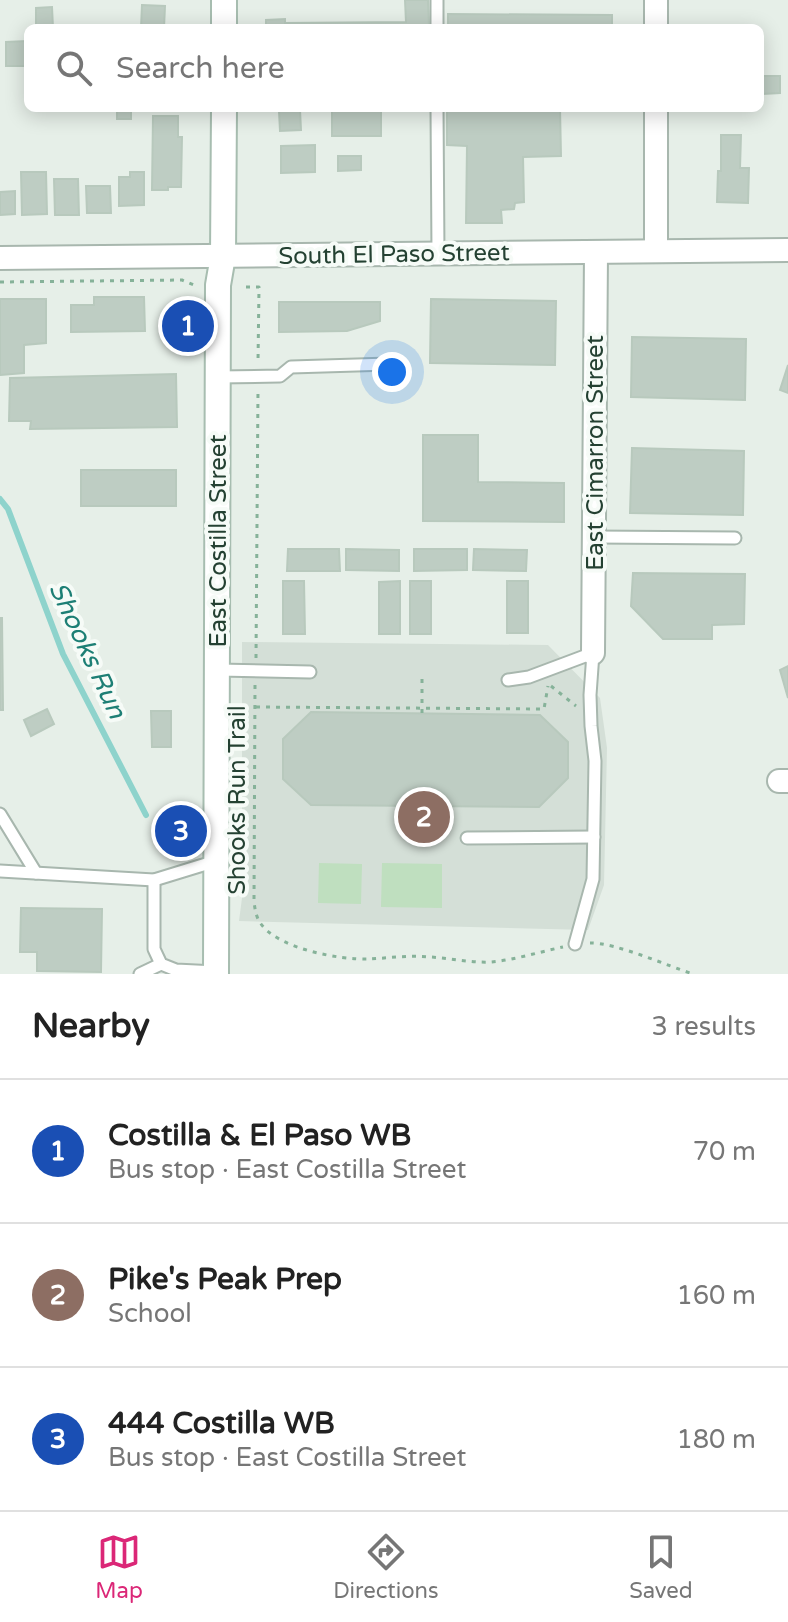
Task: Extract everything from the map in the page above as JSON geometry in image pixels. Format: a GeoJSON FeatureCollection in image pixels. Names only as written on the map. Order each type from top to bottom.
{"type":"FeatureCollection","features":[{"type":"Feature","properties":{"kind":"street"},"geometry":{"type":"LineString","coordinates":[[224,0],[224,24]]}},
{"type":"Feature","properties":{"kind":"street"},"geometry":{"type":"LineString","coordinates":[[656,0],[656,24]]}},
{"type":"Feature","properties":{"kind":"street","name":"East Costilla Street"},"geometry":{"type":"LineString","coordinates":[[216,973],[218,285],[223,256],[224,112]]}},
{"type":"Feature","properties":{"kind":"street"},"geometry":{"type":"LineString","coordinates":[[656,112],[656,251]]}},
{"type":"Feature","properties":{"kind":"street","name":"South El Paso Street"},"geometry":{"type":"LineString","coordinates":[[0,258],[788,250]]}},
{"type":"Feature","properties":{"kind":"street","name":"East Cimarron Street"},"geometry":{"type":"LineString","coordinates":[[593,653],[596,253]]}},
{"type":"Feature","properties":{"kind":"lane"},"geometry":{"type":"LineString","coordinates":[[437,0],[437,24]]}},
{"type":"Feature","properties":{"kind":"lane"},"geometry":{"type":"LineString","coordinates":[[437,112],[438,254]]}},
{"type":"Feature","properties":{"kind":"lane"},"geometry":{"type":"LineString","coordinates":[[218,377],[280,376],[291,367],[389,364]]}},
{"type":"Feature","properties":{"kind":"lane"},"geometry":{"type":"LineString","coordinates":[[594,537],[735,538]]}},
{"type":"Feature","properties":{"kind":"lane"},"geometry":{"type":"LineString","coordinates":[[508,680],[529,677],[593,653],[590,695],[595,761],[593,879],[575,944]]}},
{"type":"Feature","properties":{"kind":"lane"},"geometry":{"type":"LineString","coordinates":[[218,670],[310,672]]}},
{"type":"Feature","properties":{"kind":"lane"},"geometry":{"type":"LineString","coordinates":[[0,814],[36,873]]}},
{"type":"Feature","properties":{"kind":"lane"},"geometry":{"type":"LineString","coordinates":[[467,838],[594,837]]}},
{"type":"Feature","properties":{"kind":"lane"},"geometry":{"type":"LineString","coordinates":[[0,871],[154,880],[217,860]]}},
{"type":"Feature","properties":{"kind":"lane"},"geometry":{"type":"LineString","coordinates":[[154,880],[154,949],[161,964],[176,970],[216,973]]}},
{"type":"Feature","properties":{"kind":"lane"},"geometry":{"type":"LineString","coordinates":[[140,974],[161,964]]}},
{"type":"Feature","properties":{"kind":"path"},"geometry":{"type":"LineString","coordinates":[[0,282],[182,280],[194,285]]}},
{"type":"Feature","properties":{"kind":"path","name":"Shooks Run Trail"},"geometry":{"type":"LineString","coordinates":[[246,287],[259,287],[254,901],[256,916],[263,927],[278,939],[322,954],[366,959],[404,956],[493,962],[575,944],[598,943],[693,974]]}},
{"type":"Feature","properties":{"kind":"path"},"geometry":{"type":"LineString","coordinates":[[422,679],[422,711]]}},
{"type":"Feature","properties":{"kind":"path"},"geometry":{"type":"LineString","coordinates":[[255,707],[527,712],[544,709],[549,684],[590,713]]}},
{"type":"Feature","properties":{"kind":"shaded area"},"geometry":{"type":"Polygon","coordinates":[[[242,642],[548,645],[600,698],[607,748],[604,885],[588,930],[239,921],[242,898],[242,642]]]}},
{"type":"Feature","properties":{"kind":"green space"},"geometry":{"type":"Polygon","coordinates":[[[319,863],[362,864],[361,904],[318,903],[319,863]]]}},
{"type":"Feature","properties":{"kind":"green space"},"geometry":{"type":"Polygon","coordinates":[[[382,863],[442,864],[442,908],[381,907],[382,863]]]}},
{"type":"Feature","properties":{"kind":"building"},"geometry":{"type":"Polygon","coordinates":[[[405,0],[428,0],[429,24],[266,24],[266,20],[285,19],[285,23],[406,22],[405,0]]]}},
{"type":"Feature","properties":{"kind":"building"},"geometry":{"type":"Polygon","coordinates":[[[142,5],[165,6],[164,24],[141,24],[142,5]]]}},
{"type":"Feature","properties":{"kind":"building"},"geometry":{"type":"Polygon","coordinates":[[[52,7],[53,24],[36,24],[36,8],[52,7]]]}},
{"type":"Feature","properties":{"kind":"building"},"geometry":{"type":"Polygon","coordinates":[[[448,14],[612,15],[612,24],[448,24],[448,14]]]}},
{"type":"Feature","properties":{"kind":"building"},"geometry":{"type":"Polygon","coordinates":[[[24,41],[24,66],[6,66],[6,42],[24,41]]]}},
{"type":"Feature","properties":{"kind":"building"},"geometry":{"type":"Polygon","coordinates":[[[764,76],[780,76],[780,93],[764,94],[764,76]]]}},
{"type":"Feature","properties":{"kind":"building"},"geometry":{"type":"Polygon","coordinates":[[[117,112],[131,112],[131,119],[117,119],[117,112]]]}},
{"type":"Feature","properties":{"kind":"building"},"geometry":{"type":"Polygon","coordinates":[[[279,112],[300,112],[301,130],[280,131],[279,112]]]}},
{"type":"Feature","properties":{"kind":"building"},"geometry":{"type":"Polygon","coordinates":[[[332,112],[381,112],[381,136],[332,136],[332,112]]]}},
{"type":"Feature","properties":{"kind":"building"},"geometry":{"type":"Polygon","coordinates":[[[447,112],[560,112],[561,156],[523,157],[524,202],[515,203],[514,209],[501,210],[502,223],[466,223],[467,146],[447,145],[447,112]]]}},
{"type":"Feature","properties":{"kind":"building"},"geometry":{"type":"Polygon","coordinates":[[[153,116],[178,116],[178,137],[182,137],[181,187],[152,190],[153,116]]]}},
{"type":"Feature","properties":{"kind":"building"},"geometry":{"type":"Polygon","coordinates":[[[721,135],[741,135],[740,168],[749,168],[748,203],[717,202],[721,135]]]}},
{"type":"Feature","properties":{"kind":"building"},"geometry":{"type":"Polygon","coordinates":[[[315,145],[315,172],[281,173],[281,146],[315,145]]]}},
{"type":"Feature","properties":{"kind":"building"},"geometry":{"type":"Polygon","coordinates":[[[338,156],[361,156],[361,170],[338,171],[338,156]]]}},
{"type":"Feature","properties":{"kind":"building"},"geometry":{"type":"Polygon","coordinates":[[[21,172],[46,172],[47,214],[22,215],[21,172]]]}},
{"type":"Feature","properties":{"kind":"building"},"geometry":{"type":"Polygon","coordinates":[[[130,172],[144,172],[144,205],[119,206],[119,177],[130,177],[130,172]]]}},
{"type":"Feature","properties":{"kind":"building"},"geometry":{"type":"Polygon","coordinates":[[[54,179],[78,179],[79,215],[55,215],[54,179]]]}},
{"type":"Feature","properties":{"kind":"building"},"geometry":{"type":"Polygon","coordinates":[[[86,186],[110,186],[111,213],[87,213],[86,186]]]}},
{"type":"Feature","properties":{"kind":"building"},"geometry":{"type":"Polygon","coordinates":[[[15,191],[15,214],[0,215],[0,192],[15,191]]]}},
{"type":"Feature","properties":{"kind":"building"},"geometry":{"type":"Polygon","coordinates":[[[94,297],[144,297],[145,331],[71,332],[71,305],[94,305],[94,297]]]}},
{"type":"Feature","properties":{"kind":"building"},"geometry":{"type":"Polygon","coordinates":[[[0,299],[46,299],[46,343],[24,345],[24,373],[0,375],[0,299]]]}},
{"type":"Feature","properties":{"kind":"building"},"geometry":{"type":"Polygon","coordinates":[[[431,299],[556,301],[555,365],[430,363],[431,299]]]}},
{"type":"Feature","properties":{"kind":"building"},"geometry":{"type":"Polygon","coordinates":[[[279,302],[380,302],[380,321],[347,331],[279,332],[279,302]]]}},
{"type":"Feature","properties":{"kind":"building"},"geometry":{"type":"Polygon","coordinates":[[[632,337],[746,339],[745,400],[631,397],[632,337]]]}},
{"type":"Feature","properties":{"kind":"building"},"geometry":{"type":"Polygon","coordinates":[[[788,365],[788,393],[780,390],[788,365]]]}},
{"type":"Feature","properties":{"kind":"building"},"geometry":{"type":"Polygon","coordinates":[[[176,374],[177,427],[30,429],[31,421],[9,421],[10,378],[176,374]]]}},
{"type":"Feature","properties":{"kind":"building"},"geometry":{"type":"Polygon","coordinates":[[[423,435],[478,435],[478,482],[564,483],[564,522],[423,521],[423,435]]]}},
{"type":"Feature","properties":{"kind":"building"},"geometry":{"type":"Polygon","coordinates":[[[632,448],[744,451],[743,515],[630,513],[632,448]]]}},
{"type":"Feature","properties":{"kind":"building"},"geometry":{"type":"Polygon","coordinates":[[[81,470],[176,470],[176,506],[81,506],[81,470]]]}},
{"type":"Feature","properties":{"kind":"building"},"geometry":{"type":"Polygon","coordinates":[[[288,549],[339,549],[340,571],[287,571],[288,549]]]}},
{"type":"Feature","properties":{"kind":"building"},"geometry":{"type":"Polygon","coordinates":[[[346,549],[399,550],[399,571],[346,570],[346,549]]]}},
{"type":"Feature","properties":{"kind":"building"},"geometry":{"type":"Polygon","coordinates":[[[414,549],[467,549],[467,570],[414,571],[414,549]]]}},
{"type":"Feature","properties":{"kind":"building"},"geometry":{"type":"Polygon","coordinates":[[[474,549],[527,550],[526,571],[473,570],[474,549]]]}},
{"type":"Feature","properties":{"kind":"building"},"geometry":{"type":"Polygon","coordinates":[[[633,573],[745,574],[744,624],[712,625],[712,639],[663,639],[631,606],[633,573]]]}},
{"type":"Feature","properties":{"kind":"building"},"geometry":{"type":"Polygon","coordinates":[[[283,581],[304,581],[305,634],[283,634],[283,581]]]}},
{"type":"Feature","properties":{"kind":"building"},"geometry":{"type":"Polygon","coordinates":[[[400,581],[400,634],[379,634],[379,582],[400,581]]]}},
{"type":"Feature","properties":{"kind":"building"},"geometry":{"type":"Polygon","coordinates":[[[410,581],[431,581],[431,634],[410,634],[410,581]]]}},
{"type":"Feature","properties":{"kind":"building"},"geometry":{"type":"Polygon","coordinates":[[[507,581],[528,581],[528,633],[507,633],[507,581]]]}},
{"type":"Feature","properties":{"kind":"building"},"geometry":{"type":"Polygon","coordinates":[[[2,618],[3,710],[0,710],[2,618]]]}},
{"type":"Feature","properties":{"kind":"building"},"geometry":{"type":"Polygon","coordinates":[[[788,666],[788,698],[780,670],[788,666]]]}},
{"type":"Feature","properties":{"kind":"building"},"geometry":{"type":"Polygon","coordinates":[[[47,709],[54,724],[31,736],[24,720],[47,709]]]}},
{"type":"Feature","properties":{"kind":"building"},"geometry":{"type":"Polygon","coordinates":[[[151,711],[171,711],[171,747],[152,747],[151,711]]]}},
{"type":"Feature","properties":{"kind":"building"},"geometry":{"type":"Polygon","coordinates":[[[311,712],[540,715],[568,742],[568,778],[539,807],[311,805],[283,779],[283,739],[311,712]]]}},
{"type":"Feature","properties":{"kind":"building"},"geometry":{"type":"Polygon","coordinates":[[[21,908],[102,909],[101,972],[37,971],[37,952],[20,952],[21,908]]]}},
{"type":"Feature","properties":{"kind":"waterway","name":"Shooks Run"},"geometry":{"type":"LineString","coordinates":[[0,499],[8,509],[63,654],[146,815]]}},
{"type":"Feature","properties":{"kind":"place","name":"Costilla & El Paso WB"},"geometry":{"type":"Point","coordinates":[188,326]}},
{"type":"Feature","properties":{"kind":"place","name":"Pike's Peak Prep"},"geometry":{"type":"Point","coordinates":[424,817]}},
{"type":"Feature","properties":{"kind":"place","name":"444 Costilla WB"},"geometry":{"type":"Point","coordinates":[181,831]}}]}
